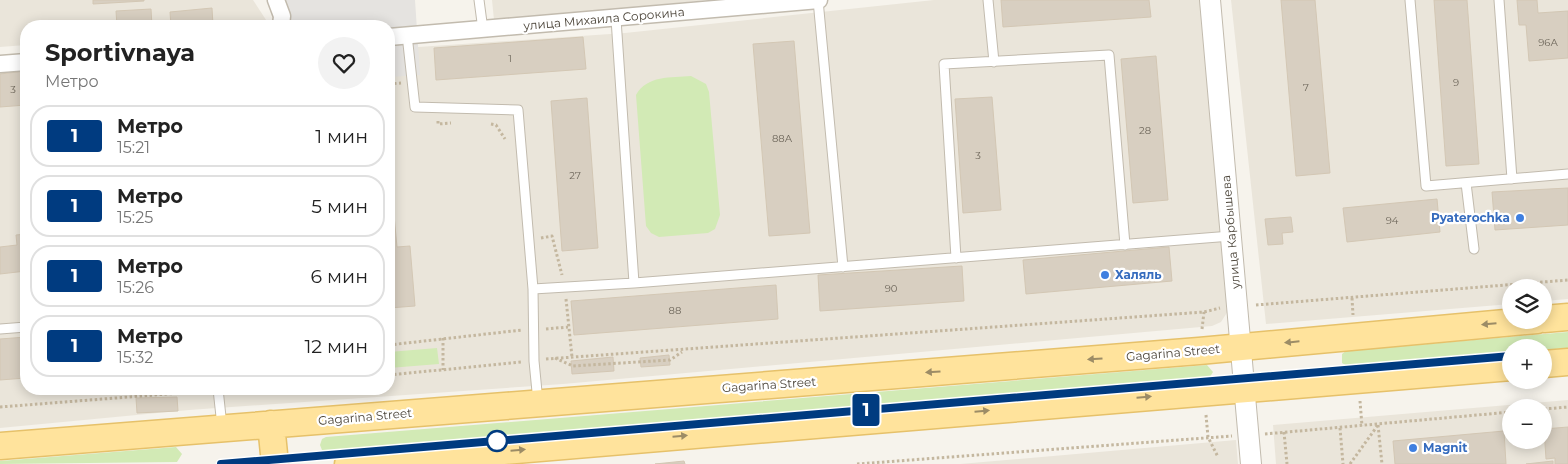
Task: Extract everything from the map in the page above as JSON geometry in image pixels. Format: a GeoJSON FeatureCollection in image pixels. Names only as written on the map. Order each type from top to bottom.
{"type":"FeatureCollection","features":[{"type":"Feature","properties":{"kind":"main road"},"geometry":{"type":"LineString","coordinates":[[1552,318],[1568,317]]}},
{"type":"Feature","properties":{"kind":"main road","name":"Gagarina Street"},"geometry":{"type":"LineString","coordinates":[[0,446],[1242,347],[1502,323]]}},
{"type":"Feature","properties":{"kind":"main road"},"geometry":{"type":"LineString","coordinates":[[1328,339],[1332,381]]}},
{"type":"Feature","properties":{"kind":"main road"},"geometry":{"type":"LineString","coordinates":[[1552,363],[1568,362]]}},
{"type":"Feature","properties":{"kind":"main road"},"geometry":{"type":"LineString","coordinates":[[348,464],[487,458],[1332,381],[1502,368]]}},
{"type":"Feature","properties":{"kind":"main road"},"geometry":{"type":"LineString","coordinates":[[270,424],[275,464]]}},
{"type":"Feature","properties":{"kind":"street"},"geometry":{"type":"LineString","coordinates":[[276,0],[282,16],[281,20]]}},
{"type":"Feature","properties":{"kind":"street","name":"улица Михаила Сорокина"},"geometry":{"type":"LineString","coordinates":[[395,36],[616,19],[818,0]]}},
{"type":"Feature","properties":{"kind":"street","name":"улица Карбышева"},"geometry":{"type":"LineString","coordinates":[[1210,0],[1251,464]]}},
{"type":"Feature","properties":{"kind":"street"},"geometry":{"type":"LineString","coordinates":[[0,64],[20,62]]}},
{"type":"Feature","properties":{"kind":"lane"},"geometry":{"type":"LineString","coordinates":[[480,0],[482,30]]}},
{"type":"Feature","properties":{"kind":"lane"},"geometry":{"type":"LineString","coordinates":[[818,0],[843,267]]}},
{"type":"Feature","properties":{"kind":"lane"},"geometry":{"type":"LineString","coordinates":[[988,0],[994,62]]}},
{"type":"Feature","properties":{"kind":"lane"},"geometry":{"type":"LineString","coordinates":[[1410,0],[1426,186],[1568,174]]}},
{"type":"Feature","properties":{"kind":"lane"},"geometry":{"type":"LineString","coordinates":[[1499,0],[1512,179]]}},
{"type":"Feature","properties":{"kind":"lane"},"geometry":{"type":"LineString","coordinates":[[616,19],[634,284]]}},
{"type":"Feature","properties":{"kind":"lane"},"geometry":{"type":"LineString","coordinates":[[407,35],[415,108],[518,110],[533,288],[534,361],[538,402]]}},
{"type":"Feature","properties":{"kind":"lane"},"geometry":{"type":"LineString","coordinates":[[956,258],[944,64],[1109,55],[1125,245]]}},
{"type":"Feature","properties":{"kind":"lane"},"geometry":{"type":"LineString","coordinates":[[1466,183],[1474,248]]}},
{"type":"Feature","properties":{"kind":"lane"},"geometry":{"type":"LineString","coordinates":[[533,288],[634,284],[1231,236]]}},
{"type":"Feature","properties":{"kind":"lane"},"geometry":{"type":"LineString","coordinates":[[0,329],[20,327]]}},
{"type":"Feature","properties":{"kind":"lane"},"geometry":{"type":"LineString","coordinates":[[219,395],[222,428]]}},
{"type":"Feature","properties":{"kind":"path"},"geometry":{"type":"LineString","coordinates":[[395,374],[555,358],[684,351],[1204,312],[1238,306],[1568,280]]}},
{"type":"Feature","properties":{"kind":"path"},"geometry":{"type":"LineString","coordinates":[[534,329],[568,327]]}},
{"type":"Feature","properties":{"kind":"path"},"geometry":{"type":"LineString","coordinates":[[395,344],[516,331]]}},
{"type":"Feature","properties":{"kind":"path"},"geometry":{"type":"LineString","coordinates":[[442,338],[443,370]]}},
{"type":"Feature","properties":{"kind":"path"},"geometry":{"type":"LineString","coordinates":[[555,358],[573,366],[670,360],[684,351]]}},
{"type":"Feature","properties":{"kind":"path"},"geometry":{"type":"LineString","coordinates":[[0,407],[132,395]]}},
{"type":"Feature","properties":{"kind":"path"},"geometry":{"type":"LineString","coordinates":[[1552,408],[1568,407]]}},
{"type":"Feature","properties":{"kind":"path"},"geometry":{"type":"LineString","coordinates":[[857,464],[1340,428],[1502,413]]}},
{"type":"Feature","properties":{"kind":"path"},"geometry":{"type":"LineString","coordinates":[[1350,464],[1378,424]]}},
{"type":"Feature","properties":{"kind":"path"},"geometry":{"type":"LineString","coordinates":[[1378,424],[1382,464]]}},
{"type":"Feature","properties":{"kind":"path"},"geometry":{"type":"LineString","coordinates":[[1340,428],[1343,464]]}},
{"type":"Feature","properties":{"kind":"path"},"geometry":{"type":"LineString","coordinates":[[1284,432],[1287,464]]}},
{"type":"Feature","properties":{"kind":"shaded area"},"geometry":{"type":"Polygon","coordinates":[[[0,0],[253,0],[266,20],[20,20],[20,45],[0,47],[0,0]]]}},
{"type":"Feature","properties":{"kind":"shaded area"},"geometry":{"type":"Polygon","coordinates":[[[278,0],[415,0],[420,75],[395,77],[395,20],[280,20],[278,0]]]}},
{"type":"Feature","properties":{"kind":"shaded area"},"geometry":{"type":"Polygon","coordinates":[[[492,0],[708,0],[494,20],[492,0]]]}},
{"type":"Feature","properties":{"kind":"shaded area"},"geometry":{"type":"Polygon","coordinates":[[[934,0],[1206,0],[1228,311],[1221,322],[1212,326],[563,384],[189,410],[0,428],[0,70],[20,68],[20,395],[395,395],[395,49],[625,33],[934,0]]]}},
{"type":"Feature","properties":{"kind":"shaded area"},"geometry":{"type":"Polygon","coordinates":[[[1231,0],[1568,0],[1568,299],[1552,300],[1552,279],[1502,279],[1502,305],[1266,324],[1231,0]]]}},
{"type":"Feature","properties":{"kind":"shaded area"},"geometry":{"type":"Polygon","coordinates":[[[1568,400],[1568,464],[1276,464],[1273,425],[1502,406],[1502,449],[1552,449],[1552,401],[1568,400]]]}},
{"type":"Feature","properties":{"kind":"shaded area"},"geometry":{"type":"Polygon","coordinates":[[[1236,440],[1238,464],[960,464],[1236,440]]]}},
{"type":"Feature","properties":{"kind":"green space"},"geometry":{"type":"Polygon","coordinates":[[[691,76],[706,84],[709,92],[720,215],[715,229],[708,233],[659,237],[651,233],[646,226],[636,95],[646,84],[653,81],[691,76]]]}},
{"type":"Feature","properties":{"kind":"green space"},"geometry":{"type":"Polygon","coordinates":[[[1568,332],[1568,348],[1552,349],[1552,339],[1502,339],[1502,353],[1347,366],[1342,363],[1342,354],[1346,351],[1568,332]]]}},
{"type":"Feature","properties":{"kind":"green space"},"geometry":{"type":"Polygon","coordinates":[[[437,348],[439,364],[395,368],[395,352],[437,348]]]}},
{"type":"Feature","properties":{"kind":"green space"},"geometry":{"type":"Polygon","coordinates":[[[1207,365],[1213,372],[1208,380],[327,452],[322,450],[320,445],[322,439],[326,437],[1207,365]]]}},
{"type":"Feature","properties":{"kind":"green space"},"geometry":{"type":"Polygon","coordinates":[[[176,447],[182,454],[177,462],[0,464],[0,461],[176,447]]]}},
{"type":"Feature","properties":{"kind":"building"},"geometry":{"type":"Polygon","coordinates":[[[93,0],[144,0],[144,1],[93,4],[93,0]]]}},
{"type":"Feature","properties":{"kind":"building"},"geometry":{"type":"Polygon","coordinates":[[[1001,0],[1149,0],[1151,17],[1003,27],[1001,0]]]}},
{"type":"Feature","properties":{"kind":"building"},"geometry":{"type":"Polygon","coordinates":[[[1281,0],[1315,0],[1330,173],[1296,176],[1281,0]]]}},
{"type":"Feature","properties":{"kind":"building"},"geometry":{"type":"Polygon","coordinates":[[[1434,0],[1467,0],[1479,164],[1446,166],[1434,0]]]}},
{"type":"Feature","properties":{"kind":"building"},"geometry":{"type":"Polygon","coordinates":[[[1517,0],[1537,0],[1538,13],[1568,11],[1568,58],[1529,61],[1526,25],[1519,25],[1517,0]]]}},
{"type":"Feature","properties":{"kind":"building"},"geometry":{"type":"Polygon","coordinates":[[[212,8],[213,20],[171,20],[170,12],[212,8]]]}},
{"type":"Feature","properties":{"kind":"building"},"geometry":{"type":"Polygon","coordinates":[[[151,9],[152,20],[117,20],[116,11],[151,9]]]}},
{"type":"Feature","properties":{"kind":"building"},"geometry":{"type":"Polygon","coordinates":[[[583,37],[586,69],[436,80],[434,48],[583,37]]]}},
{"type":"Feature","properties":{"kind":"building"},"geometry":{"type":"Polygon","coordinates":[[[794,41],[810,233],[769,236],[753,44],[794,41]]]}},
{"type":"Feature","properties":{"kind":"building"},"geometry":{"type":"Polygon","coordinates":[[[1156,56],[1168,200],[1133,203],[1121,59],[1156,56]]]}},
{"type":"Feature","properties":{"kind":"building"},"geometry":{"type":"Polygon","coordinates":[[[20,72],[20,105],[0,107],[0,74],[20,72]]]}},
{"type":"Feature","properties":{"kind":"building"},"geometry":{"type":"Polygon","coordinates":[[[992,97],[1001,210],[963,213],[955,99],[992,97]]]}},
{"type":"Feature","properties":{"kind":"building"},"geometry":{"type":"Polygon","coordinates":[[[587,98],[598,248],[562,251],[551,101],[587,98]]]}},
{"type":"Feature","properties":{"kind":"building"},"geometry":{"type":"Polygon","coordinates":[[[1568,188],[1568,225],[1495,230],[1492,192],[1568,188]]]}},
{"type":"Feature","properties":{"kind":"building"},"geometry":{"type":"Polygon","coordinates":[[[1437,199],[1440,232],[1347,242],[1343,208],[1437,199]]]}},
{"type":"Feature","properties":{"kind":"building"},"geometry":{"type":"Polygon","coordinates":[[[1291,217],[1293,232],[1282,233],[1283,244],[1268,245],[1265,219],[1291,217]]]}},
{"type":"Feature","properties":{"kind":"building"},"geometry":{"type":"Polygon","coordinates":[[[395,226],[397,247],[410,246],[415,306],[395,308],[395,226]]]}},
{"type":"Feature","properties":{"kind":"building"},"geometry":{"type":"Polygon","coordinates":[[[16,235],[20,235],[20,272],[0,274],[0,247],[17,245],[16,235]]]}},
{"type":"Feature","properties":{"kind":"building"},"geometry":{"type":"Polygon","coordinates":[[[1169,247],[1172,281],[1026,294],[1023,260],[1169,247]]]}},
{"type":"Feature","properties":{"kind":"building"},"geometry":{"type":"Polygon","coordinates":[[[962,266],[964,301],[820,311],[818,275],[962,266]]]}},
{"type":"Feature","properties":{"kind":"building"},"geometry":{"type":"Polygon","coordinates":[[[776,285],[778,319],[574,335],[571,301],[776,285]]]}},
{"type":"Feature","properties":{"kind":"building"},"geometry":{"type":"Polygon","coordinates":[[[20,337],[20,378],[0,380],[0,339],[20,337]]]}},
{"type":"Feature","properties":{"kind":"building"},"geometry":{"type":"Polygon","coordinates":[[[669,355],[670,365],[641,367],[640,358],[669,355]]]}},
{"type":"Feature","properties":{"kind":"building"},"geometry":{"type":"Polygon","coordinates":[[[613,357],[614,371],[572,374],[571,361],[613,357]]]}},
{"type":"Feature","properties":{"kind":"building"},"geometry":{"type":"Polygon","coordinates":[[[177,397],[178,411],[137,413],[136,398],[177,397]]]}},
{"type":"Feature","properties":{"kind":"building"},"geometry":{"type":"Polygon","coordinates":[[[1568,427],[1568,464],[1555,464],[1555,458],[1546,459],[1545,449],[1552,449],[1552,428],[1568,427]]]}},
{"type":"Feature","properties":{"kind":"building"},"geometry":{"type":"Polygon","coordinates":[[[1502,431],[1502,449],[1505,449],[1506,464],[1395,464],[1393,441],[1502,431]]]}},
{"type":"Feature","properties":{"kind":"building"},"geometry":{"type":"Polygon","coordinates":[[[684,461],[685,464],[655,464],[684,461]]]}},
{"type":"Feature","properties":{"kind":"building"},"geometry":{"type":"Polygon","coordinates":[[[1553,461],[1553,464],[1526,464],[1553,461]]]}},
{"type":"Feature","properties":{"kind":"metro line","name":"1"},"geometry":{"type":"LineString","coordinates":[[221,464],[1502,357]]}},
{"type":"Feature","properties":{"kind":"place","name":"Pyaterochka"},"geometry":{"type":"Point","coordinates":[1520,218]}},
{"type":"Feature","properties":{"kind":"place","name":"Халяль"},"geometry":{"type":"Point","coordinates":[1105,275]}},
{"type":"Feature","properties":{"kind":"place","name":"Magnit"},"geometry":{"type":"Point","coordinates":[1413,448]}}]}
